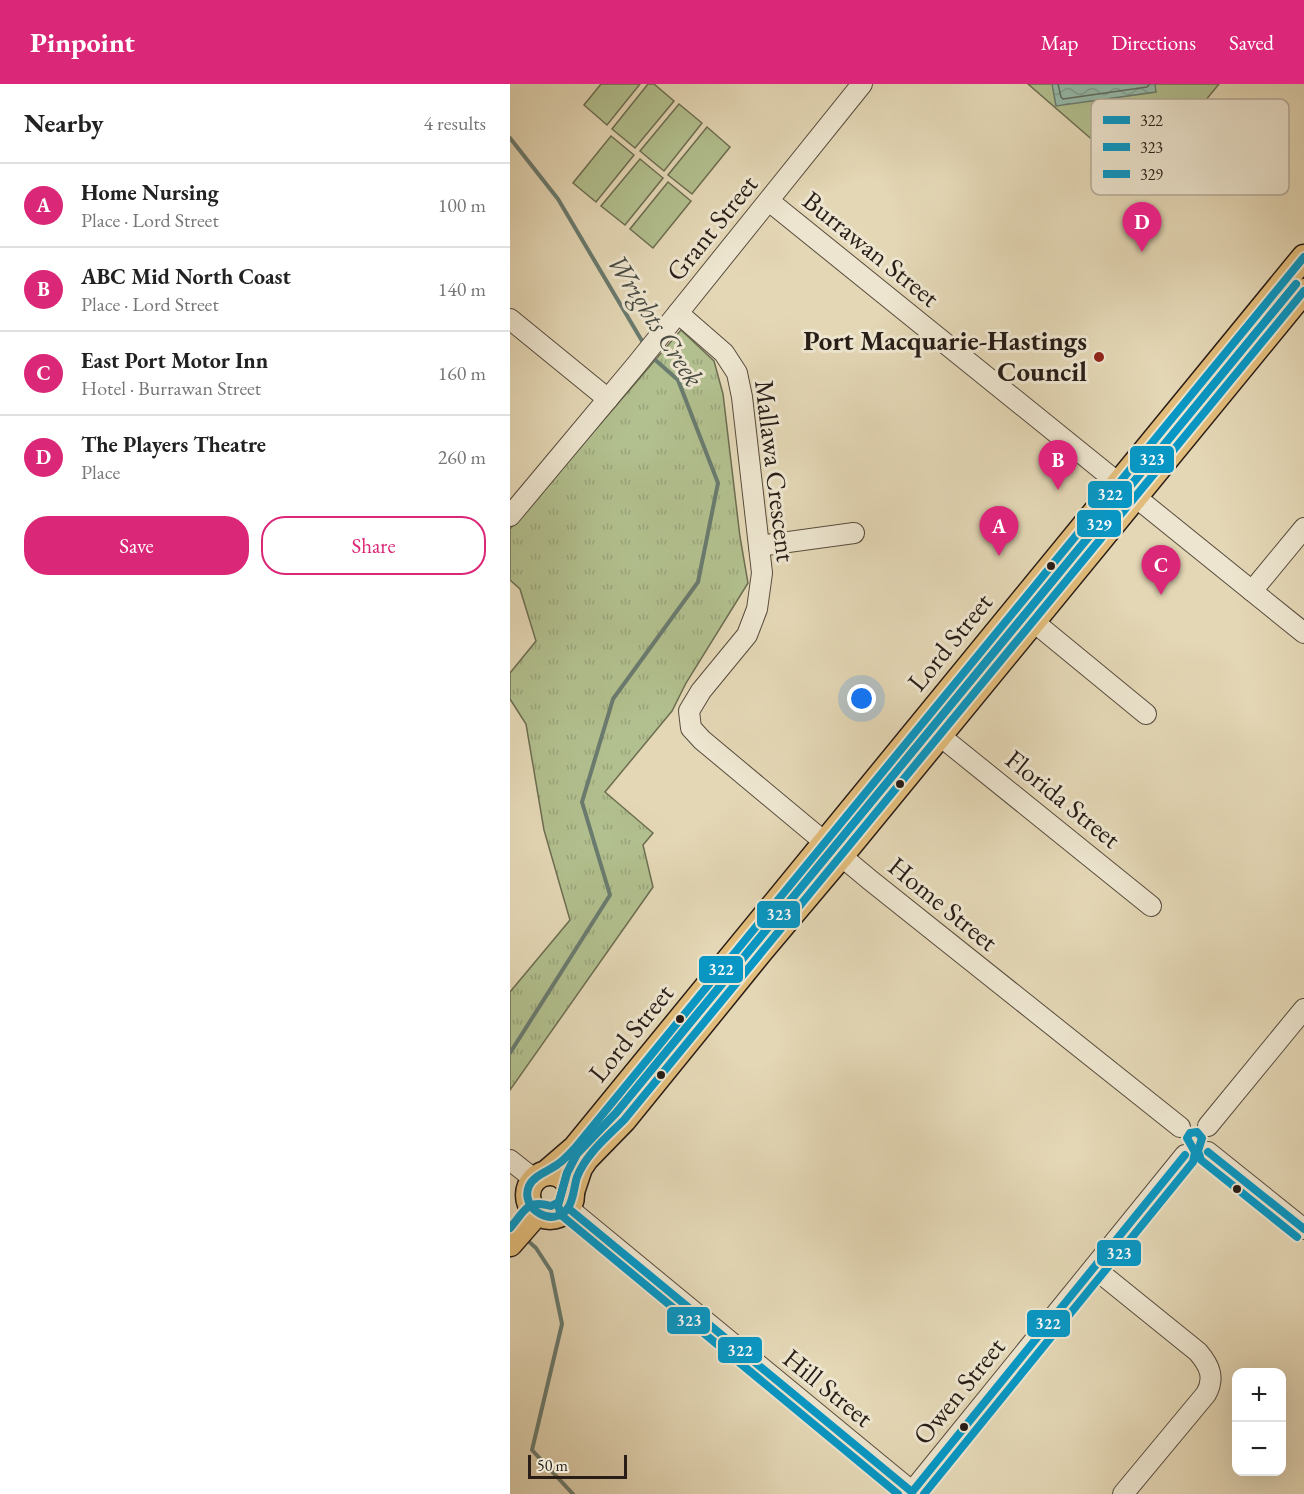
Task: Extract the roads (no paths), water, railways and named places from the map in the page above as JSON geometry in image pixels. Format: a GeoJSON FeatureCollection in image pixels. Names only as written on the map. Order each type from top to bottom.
{"type":"FeatureCollection","features":[{"type":"Feature","properties":{"kind":"main road","name":"Lord Street"},"geometry":{"type":"LineString","coordinates":[[540,1176],[575,1149],[833,850],[1127,490],[1304,257]]}},
{"type":"Feature","properties":{"kind":"main road","name":"Lord Street"},"geometry":{"type":"LineString","coordinates":[[1127,490],[1304,291]]}},
{"type":"Feature","properties":{"kind":"main road","name":"Lord Street"},"geometry":{"type":"LineString","coordinates":[[570,1200],[580,1168],[586,1159],[619,1127],[760,951],[833,850]]}},
{"type":"Feature","properties":{"kind":"main road"},"geometry":{"type":"LineString","coordinates":[[554,1173],[566,1179],[570,1200],[563,1213],[520,1232],[529,1203],[528,1190],[540,1176],[554,1173]]}},
{"type":"Feature","properties":{"kind":"street","name":"Grant Street"},"geometry":{"type":"LineString","coordinates":[[510,516],[637,364],[862,84]]}},
{"type":"Feature","properties":{"kind":"street","name":"Burrawan Street"},"geometry":{"type":"LineString","coordinates":[[769,201],[1304,633]]}},
{"type":"Feature","properties":{"kind":"street","name":"Mallawa Crescent"},"geometry":{"type":"LineString","coordinates":[[678,313],[724,353],[737,372],[742,397],[762,573],[757,609],[747,635],[701,691],[688,711]]}},
{"type":"Feature","properties":{"kind":"street"},"geometry":{"type":"LineString","coordinates":[[510,319],[608,399]]}},
{"type":"Feature","properties":{"kind":"street"},"geometry":{"type":"LineString","coordinates":[[1252,591],[1304,528]]}},
{"type":"Feature","properties":{"kind":"street"},"geometry":{"type":"LineString","coordinates":[[759,546],[854,533]]}},
{"type":"Feature","properties":{"kind":"street"},"geometry":{"type":"LineString","coordinates":[[1025,615],[1146,714]]}},
{"type":"Feature","properties":{"kind":"street","name":"Home Street"},"geometry":{"type":"LineString","coordinates":[[688,711],[691,728],[702,740],[833,850],[1180,1128]]}},
{"type":"Feature","properties":{"kind":"street","name":"Florida Street"},"geometry":{"type":"LineString","coordinates":[[932,728],[1151,906]]}},
{"type":"Feature","properties":{"kind":"street"},"geometry":{"type":"LineString","coordinates":[[1208,1126],[1304,1009]]}},
{"type":"Feature","properties":{"kind":"street"},"geometry":{"type":"LineString","coordinates":[[1190,1121],[1203,1122],[1213,1136],[1211,1148],[1197,1157],[1185,1155],[1180,1151],[1176,1139],[1180,1128],[1190,1121]]}},
{"type":"Feature","properties":{"kind":"street"},"geometry":{"type":"LineString","coordinates":[[1208,1152],[1304,1229]]}},
{"type":"Feature","properties":{"kind":"street","name":"Owen Street"},"geometry":{"type":"LineString","coordinates":[[913,1493],[1185,1155]]}},
{"type":"Feature","properties":{"kind":"street"},"geometry":{"type":"LineString","coordinates":[[510,1160],[540,1176]]}},
{"type":"Feature","properties":{"kind":"street","name":"Hill Street"},"geometry":{"type":"LineString","coordinates":[[570,1200],[913,1493]]}},
{"type":"Feature","properties":{"kind":"street"},"geometry":{"type":"LineString","coordinates":[[1094,1268],[1198,1352],[1211,1373],[1211,1381],[1206,1394],[1123,1494]]}},
{"type":"Feature","properties":{"kind":"water"},"geometry":{"type":"Polygon","coordinates":[[[1052,84],[1155,84],[1156,92],[1091,99],[1091,101],[1056,106],[1052,84]]]}},
{"type":"Feature","properties":{"kind":"waterway","name":"Wrights Creek"},"geometry":{"type":"LineString","coordinates":[[510,138],[558,199],[645,346]]}},
{"type":"Feature","properties":{"kind":"waterway","name":"Wrights Creek"},"geometry":{"type":"LineString","coordinates":[[510,1053],[610,895],[582,802],[613,699],[698,582],[718,483],[678,380],[652,357]]}},
{"type":"Feature","properties":{"kind":"waterway","name":"Wrights Creek"},"geometry":{"type":"LineString","coordinates":[[526,1239],[536,1248],[551,1271],[562,1324],[532,1450],[573,1494]]}},
{"type":"Feature","properties":{"kind":"place","name":"The Players Theatre"},"geometry":{"type":"Point","coordinates":[1142,252]}},
{"type":"Feature","properties":{"kind":"place","name":"Port Macquarie-Hastings Council"},"geometry":{"type":"Point","coordinates":[1099,357]}},
{"type":"Feature","properties":{"kind":"place","name":"ABC Mid North Coast"},"geometry":{"type":"Point","coordinates":[1058,490]}},
{"type":"Feature","properties":{"kind":"place","name":"Home Nursing"},"geometry":{"type":"Point","coordinates":[999,556]}},
{"type":"Feature","properties":{"kind":"place","name":"East Port Motor Inn"},"geometry":{"type":"Point","coordinates":[1161,595]}}]}
